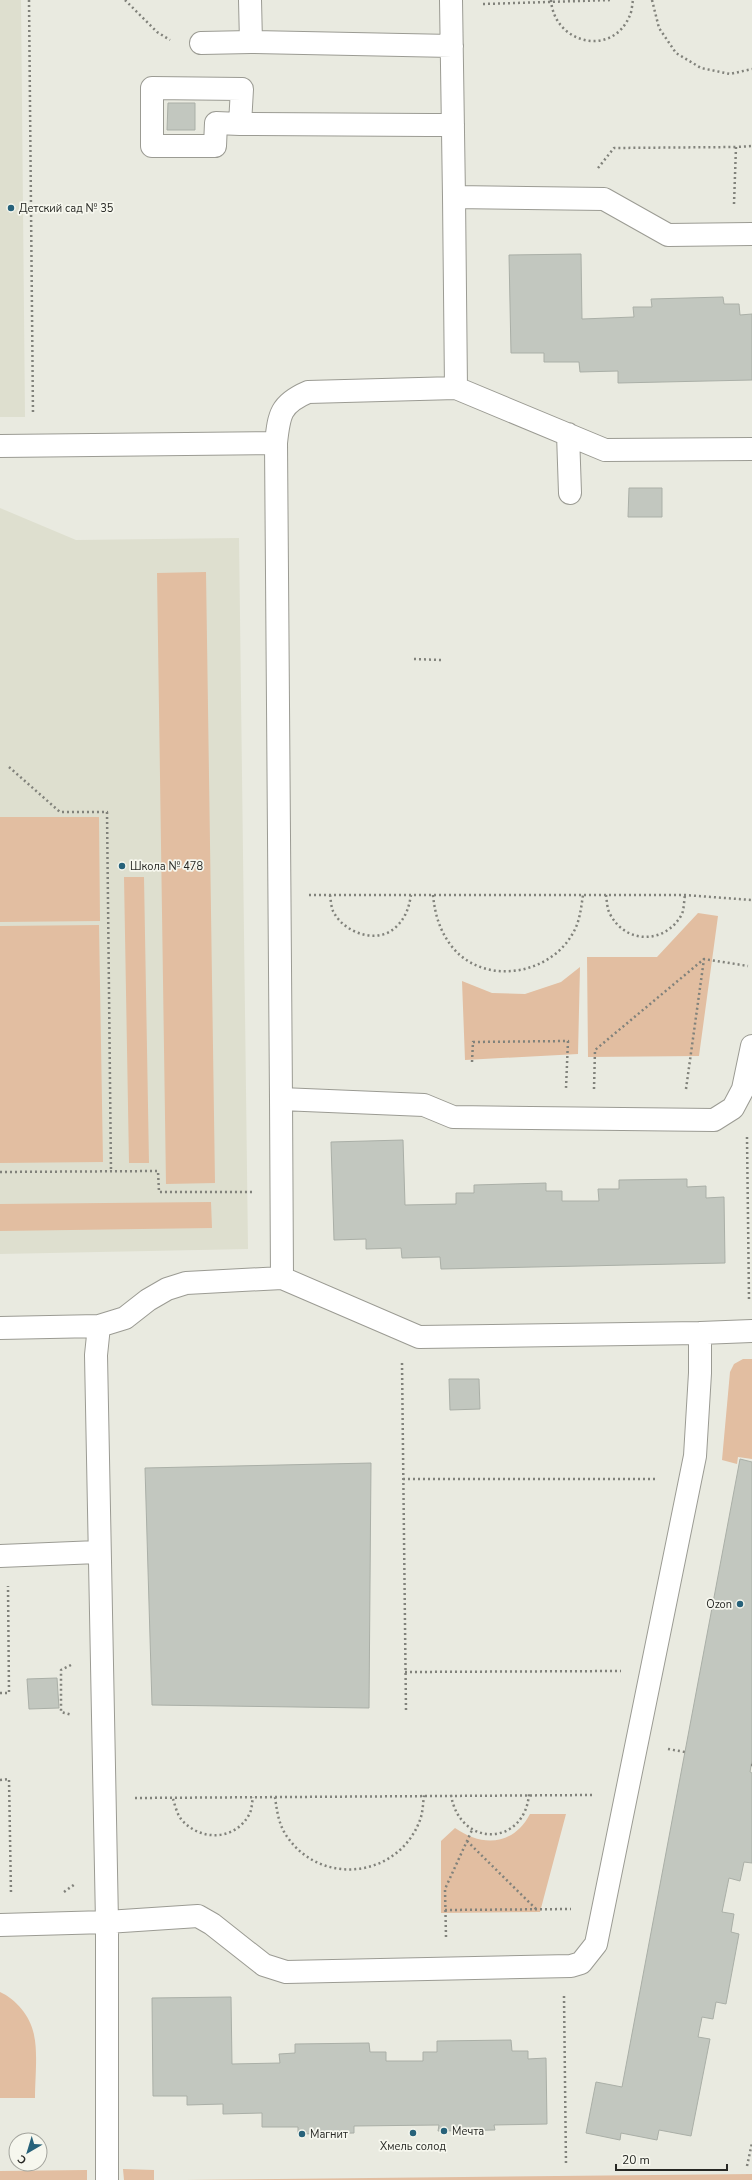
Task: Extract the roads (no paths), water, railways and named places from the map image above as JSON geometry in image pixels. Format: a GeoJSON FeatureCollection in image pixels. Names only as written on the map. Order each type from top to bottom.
{"type":"FeatureCollection","features":[{"type":"Feature","properties":{"kind":"lane"},"geometry":{"type":"LineString","coordinates":[[250,0],[251,42]]}},
{"type":"Feature","properties":{"kind":"lane"},"geometry":{"type":"LineString","coordinates":[[451,2],[456,388]]}},
{"type":"Feature","properties":{"kind":"lane"},"geometry":{"type":"LineString","coordinates":[[201,43],[251,42],[452,46]]}},
{"type":"Feature","properties":{"kind":"lane"},"geometry":{"type":"LineString","coordinates":[[240,124],[242,89],[152,88],[152,146],[215,146],[216,123],[240,124],[453,125]]}},
{"type":"Feature","properties":{"kind":"lane"},"geometry":{"type":"LineString","coordinates":[[454,197],[604,199],[668,235],[743,234]]}},
{"type":"Feature","properties":{"kind":"lane"},"geometry":{"type":"LineString","coordinates":[[282,1278],[276,443],[279,420],[291,400],[308,392],[456,388],[605,450],[752,449]]}},
{"type":"Feature","properties":{"kind":"lane"},"geometry":{"type":"LineString","coordinates":[[568,434],[570,492]]}},
{"type":"Feature","properties":{"kind":"lane"},"geometry":{"type":"LineString","coordinates":[[0,446],[276,443]]}},
{"type":"Feature","properties":{"kind":"lane"},"geometry":{"type":"LineString","coordinates":[[281,1099],[424,1104],[453,1116],[714,1120],[733,1108],[743,1089],[752,1046]]}},
{"type":"Feature","properties":{"kind":"lane"},"geometry":{"type":"LineString","coordinates":[[0,1328],[99,1326],[126,1318],[161,1293],[186,1283],[282,1278],[419,1337],[752,1331]]}},
{"type":"Feature","properties":{"kind":"lane"},"geometry":{"type":"LineString","coordinates":[[99,1326],[96,1355],[98,1552],[107,1922],[107,2180]]}},
{"type":"Feature","properties":{"kind":"lane"},"geometry":{"type":"LineString","coordinates":[[6,1925],[107,1922],[198,1916],[212,1924],[264,1965],[286,1972],[571,1966],[581,1963],[596,1944],[695,1456],[700,1373],[700,1333]]}},
{"type":"Feature","properties":{"kind":"lane"},"geometry":{"type":"LineString","coordinates":[[4,1556],[98,1552]]}},
{"type":"Feature","properties":{"kind":"place","name":"Детский сад № 35"},"geometry":{"type":"Point","coordinates":[11,208]}},
{"type":"Feature","properties":{"kind":"place","name":"Школа № 478"},"geometry":{"type":"Point","coordinates":[122,866]}},
{"type":"Feature","properties":{"kind":"place","name":"Ozon"},"geometry":{"type":"Point","coordinates":[740,1604]}},
{"type":"Feature","properties":{"kind":"place","name":"Мечта"},"geometry":{"type":"Point","coordinates":[444,2131]}},
{"type":"Feature","properties":{"kind":"place","name":"Хмель солод"},"geometry":{"type":"Point","coordinates":[413,2133]}},
{"type":"Feature","properties":{"kind":"place","name":"Магнит"},"geometry":{"type":"Point","coordinates":[302,2134]}}]}
